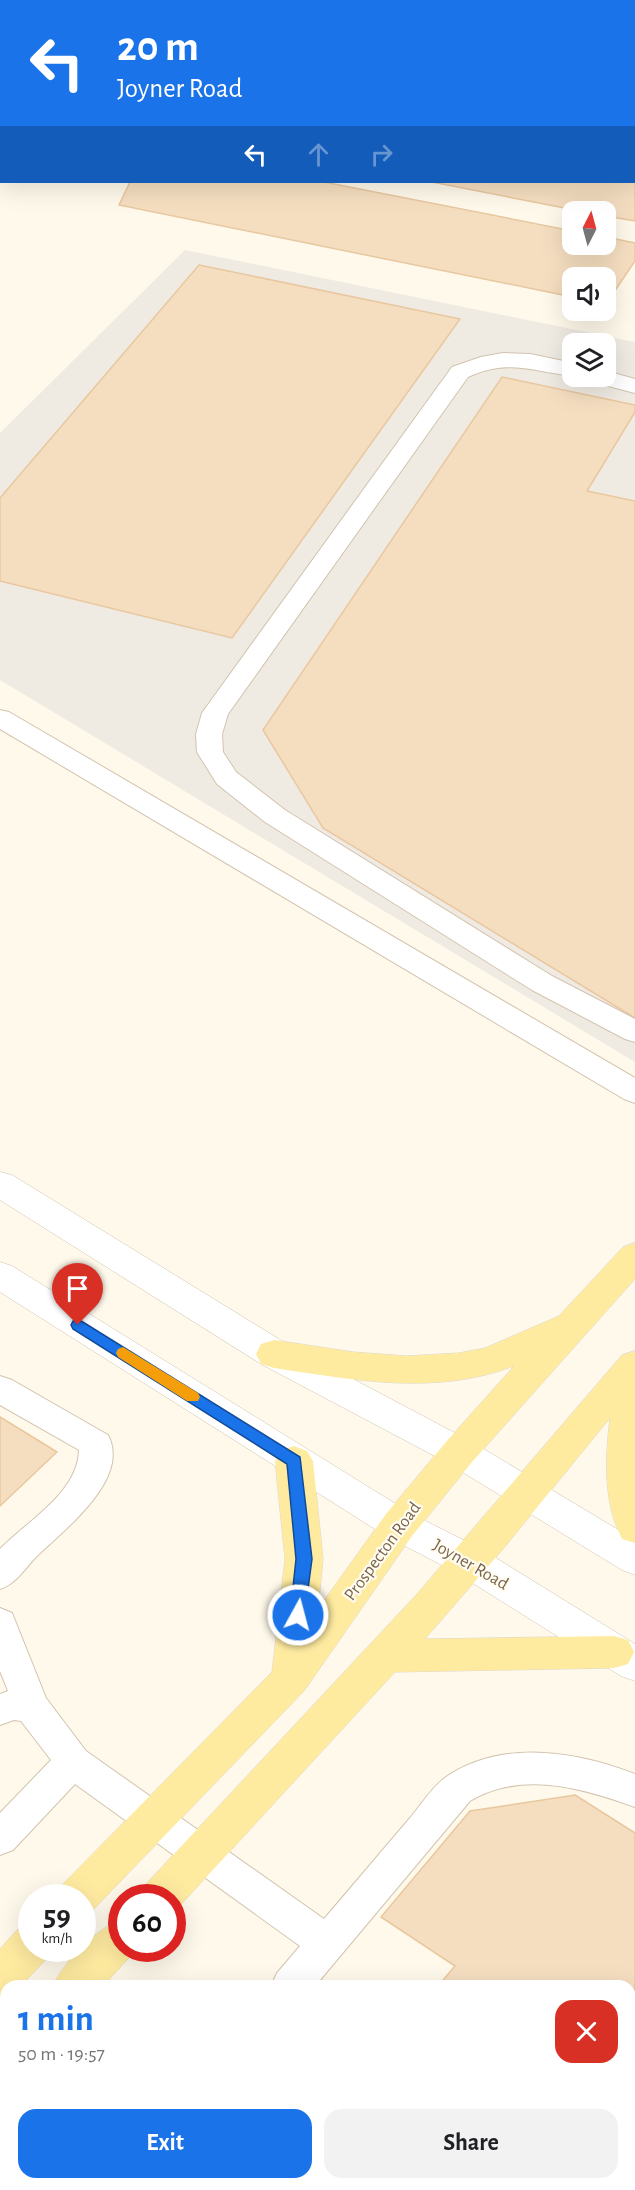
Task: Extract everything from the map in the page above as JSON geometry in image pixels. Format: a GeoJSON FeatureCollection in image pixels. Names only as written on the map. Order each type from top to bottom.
{"type":"FeatureCollection","features":[{"type":"Feature","properties":{"kind":"main road","name":"Prospecton Road"},"geometry":{"type":"LineString","coordinates":[[91,1884],[290,1679],[399,1525],[459,1452],[635,1256]]}},
{"type":"Feature","properties":{"kind":"main road"},"geometry":{"type":"LineString","coordinates":[[274,1354],[367,1367],[429,1370],[486,1362],[571,1325]]}},
{"type":"Feature","properties":{"kind":"main road"},"geometry":{"type":"LineString","coordinates":[[173,1884],[470,1561],[587,1417],[635,1365]]}},
{"type":"Feature","properties":{"kind":"main road"},"geometry":{"type":"LineString","coordinates":[[635,1372],[625,1429],[626,1476],[635,1528]]}},
{"type":"Feature","properties":{"kind":"main road"},"geometry":{"type":"LineString","coordinates":[[290,1679],[304,1559],[294,1461]]}},
{"type":"Feature","properties":{"kind":"main road"},"geometry":{"type":"LineString","coordinates":[[385,1656],[625,1658]]}},
{"type":"Feature","properties":{"kind":"main road"},"geometry":{"type":"LineString","coordinates":[[81,1980],[108,1952]]}},
{"type":"Feature","properties":{"kind":"main road"},"geometry":{"type":"LineString","coordinates":[[0,1979],[18,1959]]}},
{"type":"Feature","properties":{"kind":"street"},"geometry":{"type":"LineString","coordinates":[[0,1184],[274,1354],[459,1452],[635,1559]]}},
{"type":"Feature","properties":{"kind":"street","name":"Joyner Road"},"geometry":{"type":"LineString","coordinates":[[0,1275],[294,1461],[399,1525],[470,1561],[625,1658]]}},
{"type":"Feature","properties":{"kind":"lane"},"geometry":{"type":"LineString","coordinates":[[562,368],[518,359],[477,363],[460,372],[215,713],[209,734],[210,752],[226,778],[275,816],[543,983],[635,1032]]}},
{"type":"Feature","properties":{"kind":"lane"},"geometry":{"type":"LineString","coordinates":[[616,381],[635,386]]}},
{"type":"Feature","properties":{"kind":"lane"},"geometry":{"type":"LineString","coordinates":[[0,718],[635,1092]]}},
{"type":"Feature","properties":{"kind":"lane"},"geometry":{"type":"LineString","coordinates":[[0,1389],[96,1444],[97,1454],[91,1479],[81,1492],[26,1544],[0,1575]]}},
{"type":"Feature","properties":{"kind":"lane"},"geometry":{"type":"LineString","coordinates":[[0,1623],[16,1708],[74,1762],[327,1944]]}},
{"type":"Feature","properties":{"kind":"lane"},"geometry":{"type":"LineString","coordinates":[[0,1838],[74,1762]]}},
{"type":"Feature","properties":{"kind":"lane"},"geometry":{"type":"LineString","coordinates":[[296,1980],[457,1790],[488,1774],[530,1768],[572,1771],[617,1783],[635,1791]]}},
{"type":"Feature","properties":{"kind":"shaded area"},"geometry":{"type":"Polygon","coordinates":[[[185,250],[591,333],[562,333],[562,387],[616,387],[616,338],[635,342],[635,1062],[0,680],[0,433],[185,250]]]}},
{"type":"Feature","properties":{"kind":"building"},"geometry":{"type":"Polygon","coordinates":[[[130,183],[329,183],[562,229],[562,255],[616,255],[616,239],[635,243],[635,261],[616,289],[616,267],[562,267],[562,295],[119,205],[130,183]]]}},
{"type":"Feature","properties":{"kind":"building"},"geometry":{"type":"Polygon","coordinates":[[[437,183],[635,183],[635,221],[616,218],[616,201],[562,201],[562,207],[437,183]]]}},
{"type":"Feature","properties":{"kind":"building"},"geometry":{"type":"Polygon","coordinates":[[[199,265],[460,319],[232,638],[0,581],[0,498],[199,265]]]}},
{"type":"Feature","properties":{"kind":"building"},"geometry":{"type":"Polygon","coordinates":[[[502,377],[635,405],[635,412],[587,491],[635,501],[635,1018],[323,828],[263,730],[502,377]]]}},
{"type":"Feature","properties":{"kind":"building"},"geometry":{"type":"Polygon","coordinates":[[[0,1417],[57,1452],[0,1506],[0,1417]]]}},
{"type":"Feature","properties":{"kind":"building"},"geometry":{"type":"Polygon","coordinates":[[[575,1795],[635,1833],[635,1980],[443,1980],[455,1966],[381,1917],[470,1811],[575,1795]]]}},
{"type":"Feature","properties":{"kind":"slow traffic"},"geometry":{"type":"LineString","coordinates":[[123,1353],[193,1397]]}},
{"type":"Feature","properties":{"kind":"route"},"geometry":{"type":"LineString","coordinates":[[78,1325],[294,1461],[304,1559],[298,1615]]}}]}
